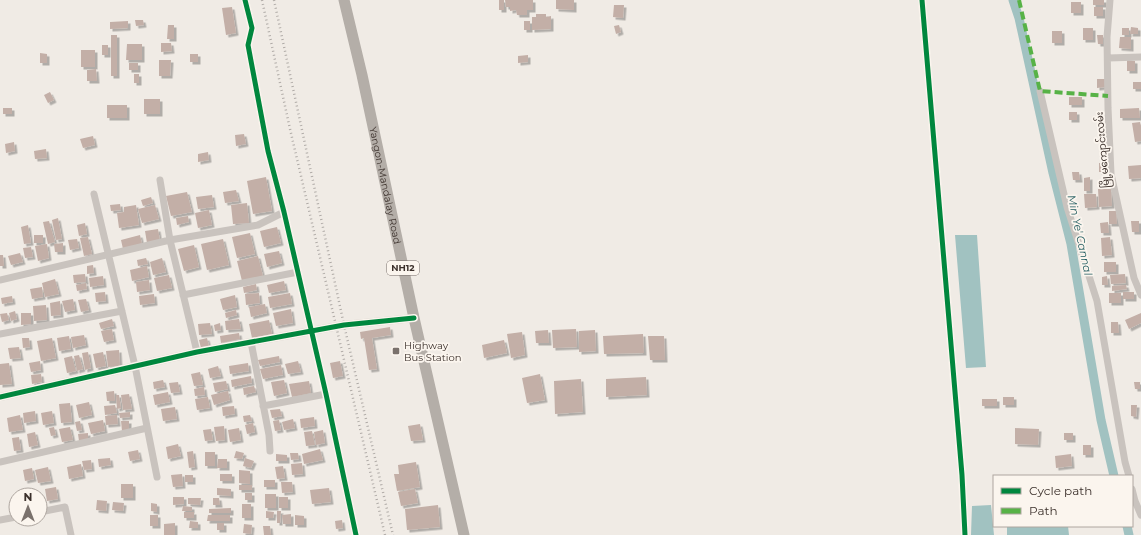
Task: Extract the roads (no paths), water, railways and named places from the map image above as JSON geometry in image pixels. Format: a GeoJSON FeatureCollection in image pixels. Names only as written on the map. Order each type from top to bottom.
{"type":"FeatureCollection","features":[{"type":"Feature","properties":{"kind":"highway","name":"Yangon-Mandalay Road"},"geometry":{"type":"LineString","coordinates":[[344,0],[414,318],[464,535]]}},
{"type":"Feature","properties":{"kind":"street"},"geometry":{"type":"LineString","coordinates":[[246,0],[252,28],[248,45],[268,151],[312,332],[356,535]]}},
{"type":"Feature","properties":{"kind":"street"},"geometry":{"type":"LineString","coordinates":[[922,0],[965,535]]}},
{"type":"Feature","properties":{"kind":"street","name":"မြို့မကျောင်းလမ်း"},"geometry":{"type":"LineString","coordinates":[[1110,0],[1107,37],[1111,174],[1134,278],[1141,295]]}},
{"type":"Feature","properties":{"kind":"street"},"geometry":{"type":"LineString","coordinates":[[1108,58],[1141,57]]}},
{"type":"Feature","properties":{"kind":"street"},"geometry":{"type":"LineString","coordinates":[[1040,91],[1067,207],[1097,301],[1129,475]]}},
{"type":"Feature","properties":{"kind":"street"},"geometry":{"type":"LineString","coordinates":[[160,180],[170,240],[197,352]]}},
{"type":"Feature","properties":{"kind":"street"},"geometry":{"type":"LineString","coordinates":[[94,194],[135,366],[157,477]]}},
{"type":"Feature","properties":{"kind":"street"},"geometry":{"type":"LineString","coordinates":[[0,280],[170,240],[258,225],[284,212]]}},
{"type":"Feature","properties":{"kind":"street"},"geometry":{"type":"LineString","coordinates":[[183,295],[298,272]]}},
{"type":"Feature","properties":{"kind":"street"},"geometry":{"type":"LineString","coordinates":[[0,334],[122,311]]}},
{"type":"Feature","properties":{"kind":"street"},"geometry":{"type":"LineString","coordinates":[[0,397],[197,352],[344,325],[414,318]]}},
{"type":"Feature","properties":{"kind":"street"},"geometry":{"type":"LineString","coordinates":[[251,342],[269,435],[270,451]]}},
{"type":"Feature","properties":{"kind":"street"},"geometry":{"type":"LineString","coordinates":[[263,406],[326,394]]}},
{"type":"Feature","properties":{"kind":"street"},"geometry":{"type":"LineString","coordinates":[[0,462],[148,428]]}},
{"type":"Feature","properties":{"kind":"street"},"geometry":{"type":"LineString","coordinates":[[1133,493],[1141,515]]}},
{"type":"Feature","properties":{"kind":"street"},"geometry":{"type":"LineString","coordinates":[[48,510],[65,507],[71,535]]}},
{"type":"Feature","properties":{"kind":"water"},"geometry":{"type":"Polygon","coordinates":[[[955,235],[977,235],[986,367],[966,368],[955,235]]]}},
{"type":"Feature","properties":{"kind":"water"},"geometry":{"type":"Polygon","coordinates":[[[991,505],[994,535],[971,535],[972,506],[991,505]]]}},
{"type":"Feature","properties":{"kind":"water"},"geometry":{"type":"Polygon","coordinates":[[[1007,527],[1068,527],[1069,535],[1007,535],[1007,527]]]}},
{"type":"Feature","properties":{"kind":"waterway","name":"Min Ye' Cannal"},"geometry":{"type":"LineString","coordinates":[[1013,0],[1019,18],[1053,173],[1071,244],[1101,420],[1114,475]]}},
{"type":"Feature","properties":{"kind":"waterway","name":"Min Ye' Cannal"},"geometry":{"type":"LineString","coordinates":[[1127,527],[1129,535]]}},
{"type":"Feature","properties":{"kind":"railway"},"geometry":{"type":"LineString","coordinates":[[262,0],[290,129],[385,535]]}},
{"type":"Feature","properties":{"kind":"railway"},"geometry":{"type":"LineString","coordinates":[[274,0],[344,325],[393,535]]}},
{"type":"Feature","properties":{"kind":"place","name":"Highway Bus Station"},"geometry":{"type":"Point","coordinates":[396,351]}}]}
